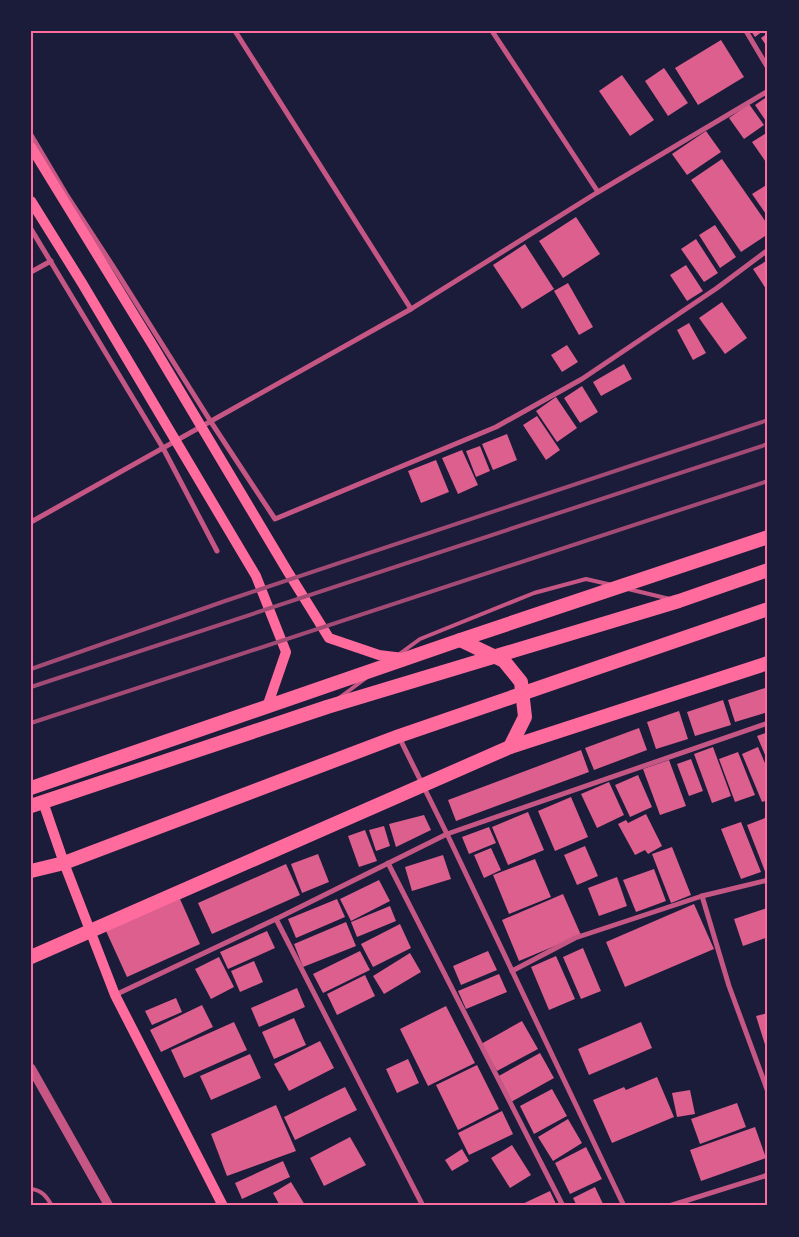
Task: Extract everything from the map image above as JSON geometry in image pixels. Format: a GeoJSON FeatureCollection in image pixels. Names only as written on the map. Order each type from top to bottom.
{"type":"FeatureCollection","features":[{"type":"Feature","properties":{"kind":"highway"},"geometry":{"type":"LineString","coordinates":[[31,788],[407,658],[768,537]]}},
{"type":"Feature","properties":{"kind":"highway"},"geometry":{"type":"LineString","coordinates":[[37,804],[327,707],[679,601],[768,570]]}},
{"type":"Feature","properties":{"kind":"highway"},"geometry":{"type":"LineString","coordinates":[[31,871],[64,862],[399,736],[768,609]]}},
{"type":"Feature","properties":{"kind":"highway"},"geometry":{"type":"LineString","coordinates":[[460,640],[504,661],[521,682],[525,717],[510,747]]}},
{"type":"Feature","properties":{"kind":"highway"},"geometry":{"type":"LineString","coordinates":[[31,957],[510,747],[768,663]]}},
{"type":"Feature","properties":{"kind":"main road"},"geometry":{"type":"LineString","coordinates":[[31,147],[329,638],[379,654],[407,658]]}},
{"type":"Feature","properties":{"kind":"main road"},"geometry":{"type":"LineString","coordinates":[[31,202],[92,299],[256,576],[286,652],[267,707]]}},
{"type":"Feature","properties":{"kind":"main road"},"geometry":{"type":"LineString","coordinates":[[37,804],[64,862],[115,995],[223,1206]]}},
{"type":"Feature","properties":{"kind":"street"},"geometry":{"type":"LineString","coordinates":[[235,31],[411,309]]}},
{"type":"Feature","properties":{"kind":"street"},"geometry":{"type":"LineString","coordinates":[[492,31],[598,192]]}},
{"type":"Feature","properties":{"kind":"street"},"geometry":{"type":"LineString","coordinates":[[746,31],[768,68]]}},
{"type":"Feature","properties":{"kind":"street"},"geometry":{"type":"LineString","coordinates":[[31,522],[411,309],[598,192],[768,91]]}},
{"type":"Feature","properties":{"kind":"street"},"geometry":{"type":"LineString","coordinates":[[31,135],[66,194],[275,519],[496,427],[582,379],[717,288],[768,250]]}},
{"type":"Feature","properties":{"kind":"street"},"geometry":{"type":"LineString","coordinates":[[31,229],[164,448],[217,552]]}},
{"type":"Feature","properties":{"kind":"street"},"geometry":{"type":"LineString","coordinates":[[31,272],[50,261]]}},
{"type":"Feature","properties":{"kind":"street"},"geometry":{"type":"LineString","coordinates":[[115,995],[276,919],[448,834],[768,723]]}},
{"type":"Feature","properties":{"kind":"street"},"geometry":{"type":"LineString","coordinates":[[399,736],[448,834],[624,1206]]}},
{"type":"Feature","properties":{"kind":"street"},"geometry":{"type":"LineString","coordinates":[[388,863],[563,1206]]}},
{"type":"Feature","properties":{"kind":"street"},"geometry":{"type":"LineString","coordinates":[[512,971],[575,938],[702,896],[768,880]]}},
{"type":"Feature","properties":{"kind":"street"},"geometry":{"type":"LineString","coordinates":[[702,896],[729,986],[768,1092]]}},
{"type":"Feature","properties":{"kind":"street"},"geometry":{"type":"LineString","coordinates":[[276,919],[422,1206]]}},
{"type":"Feature","properties":{"kind":"street"},"geometry":{"type":"LineString","coordinates":[[31,1068],[108,1206]]}},
{"type":"Feature","properties":{"kind":"street"},"geometry":{"type":"LineString","coordinates":[[669,1206],[768,1175]]}},
{"type":"Feature","properties":{"kind":"lane"},"geometry":{"type":"LineString","coordinates":[[327,707],[420,639],[534,593],[586,579],[679,601]]}},
{"type":"Feature","properties":{"kind":"lane"},"geometry":{"type":"LineString","coordinates":[[31,1189],[42,1193],[52,1206]]}},
{"type":"Feature","properties":{"kind":"building"},"geometry":{"type":"Polygon","coordinates":[[[751,31],[763,31],[755,37],[751,31]]]}},
{"type":"Feature","properties":{"kind":"building"},"geometry":{"type":"Polygon","coordinates":[[[768,33],[768,48],[761,38],[768,33]]]}},
{"type":"Feature","properties":{"kind":"building"},"geometry":{"type":"Polygon","coordinates":[[[721,40],[744,77],[698,105],[675,68],[721,40]]]}},
{"type":"Feature","properties":{"kind":"building"},"geometry":{"type":"Polygon","coordinates":[[[664,68],[688,103],[668,116],[645,81],[664,68]]]}},
{"type":"Feature","properties":{"kind":"building"},"geometry":{"type":"Polygon","coordinates":[[[622,75],[654,120],[630,136],[599,91],[622,75]]]}},
{"type":"Feature","properties":{"kind":"building"},"geometry":{"type":"Polygon","coordinates":[[[768,96],[768,124],[755,105],[768,96]]]}},
{"type":"Feature","properties":{"kind":"building"},"geometry":{"type":"Polygon","coordinates":[[[749,104],[764,125],[744,139],[729,118],[749,104]]]}},
{"type":"Feature","properties":{"kind":"building"},"geometry":{"type":"Polygon","coordinates":[[[706,131],[721,152],[687,175],[672,154],[706,131]]]}},
{"type":"Feature","properties":{"kind":"building"},"geometry":{"type":"Polygon","coordinates":[[[768,132],[768,165],[752,142],[768,132]]]}},
{"type":"Feature","properties":{"kind":"building"},"geometry":{"type":"Polygon","coordinates":[[[722,159],[768,225],[768,234],[741,252],[691,180],[722,159]]]}},
{"type":"Feature","properties":{"kind":"building"},"geometry":{"type":"Polygon","coordinates":[[[768,184],[768,217],[752,194],[768,184]]]}},
{"type":"Feature","properties":{"kind":"building"},"geometry":{"type":"Polygon","coordinates":[[[576,217],[600,254],[563,278],[539,241],[576,217]]]}},
{"type":"Feature","properties":{"kind":"building"},"geometry":{"type":"Polygon","coordinates":[[[715,225],[736,257],[720,268],[699,235],[715,225]]]}},
{"type":"Feature","properties":{"kind":"building"},"geometry":{"type":"Polygon","coordinates":[[[696,239],[718,273],[704,282],[681,249],[696,239]]]}},
{"type":"Feature","properties":{"kind":"building"},"geometry":{"type":"Polygon","coordinates":[[[525,244],[554,289],[522,309],[493,265],[525,244]]]}},
{"type":"Feature","properties":{"kind":"building"},"geometry":{"type":"Polygon","coordinates":[[[768,260],[768,292],[753,269],[768,260]]]}},
{"type":"Feature","properties":{"kind":"building"},"geometry":{"type":"Polygon","coordinates":[[[686,265],[703,291],[687,301],[670,275],[686,265]]]}},
{"type":"Feature","properties":{"kind":"building"},"geometry":{"type":"Polygon","coordinates":[[[568,283],[593,327],[579,335],[554,291],[568,283]]]}},
{"type":"Feature","properties":{"kind":"building"},"geometry":{"type":"Polygon","coordinates":[[[722,302],[747,338],[725,354],[699,318],[722,302]]]}},
{"type":"Feature","properties":{"kind":"building"},"geometry":{"type":"Polygon","coordinates":[[[689,323],[706,353],[693,360],[677,330],[689,323]]]}},
{"type":"Feature","properties":{"kind":"building"},"geometry":{"type":"Polygon","coordinates":[[[567,345],[578,362],[562,372],[551,355],[567,345]]]}},
{"type":"Feature","properties":{"kind":"building"},"geometry":{"type":"Polygon","coordinates":[[[624,364],[632,379],[601,396],[593,382],[624,364]]]}},
{"type":"Feature","properties":{"kind":"building"},"geometry":{"type":"Polygon","coordinates":[[[582,386],[598,412],[580,423],[564,398],[582,386]]]}},
{"type":"Feature","properties":{"kind":"building"},"geometry":{"type":"Polygon","coordinates":[[[556,397],[577,428],[557,442],[536,411],[556,397]]]}},
{"type":"Feature","properties":{"kind":"building"},"geometry":{"type":"Polygon","coordinates":[[[537,416],[560,450],[546,460],[523,425],[537,416]]]}},
{"type":"Feature","properties":{"kind":"building"},"geometry":{"type":"Polygon","coordinates":[[[507,434],[517,460],[493,470],[482,444],[507,434]]]}},
{"type":"Feature","properties":{"kind":"building"},"geometry":{"type":"Polygon","coordinates":[[[480,446],[490,471],[476,477],[466,451],[480,446]]]}},
{"type":"Feature","properties":{"kind":"building"},"geometry":{"type":"Polygon","coordinates":[[[462,450],[478,485],[458,494],[442,458],[462,450]]]}},
{"type":"Feature","properties":{"kind":"building"},"geometry":{"type":"Polygon","coordinates":[[[436,460],[449,492],[421,503],[408,471],[436,460]]]}},
{"type":"Feature","properties":{"kind":"building"},"geometry":{"type":"Polygon","coordinates":[[[768,687],[768,712],[735,722],[728,700],[768,687]]]}},
{"type":"Feature","properties":{"kind":"building"},"geometry":{"type":"Polygon","coordinates":[[[723,700],[731,725],[695,736],[687,712],[723,700]]]}},
{"type":"Feature","properties":{"kind":"building"},"geometry":{"type":"Polygon","coordinates":[[[679,711],[688,739],[656,749],[647,722],[679,711]]]}},
{"type":"Feature","properties":{"kind":"building"},"geometry":{"type":"Polygon","coordinates":[[[639,728],[647,750],[594,770],[585,748],[639,728]]]}},
{"type":"Feature","properties":{"kind":"building"},"geometry":{"type":"Polygon","coordinates":[[[768,732],[768,762],[757,736],[768,732]]]}},
{"type":"Feature","properties":{"kind":"building"},"geometry":{"type":"Polygon","coordinates":[[[713,747],[731,796],[712,803],[694,754],[713,747]]]}},
{"type":"Feature","properties":{"kind":"building"},"geometry":{"type":"Polygon","coordinates":[[[758,747],[768,770],[768,800],[762,802],[742,754],[758,747]]]}},
{"type":"Feature","properties":{"kind":"building"},"geometry":{"type":"Polygon","coordinates":[[[581,750],[589,772],[456,821],[448,800],[581,750]]]}},
{"type":"Feature","properties":{"kind":"building"},"geometry":{"type":"Polygon","coordinates":[[[738,752],[755,795],[735,802],[719,759],[738,752]]]}},
{"type":"Feature","properties":{"kind":"building"},"geometry":{"type":"Polygon","coordinates":[[[691,759],[703,791],[689,796],[677,764],[691,759]]]}},
{"type":"Feature","properties":{"kind":"building"},"geometry":{"type":"Polygon","coordinates":[[[669,760],[686,806],[660,815],[643,769],[669,760]]]}},
{"type":"Feature","properties":{"kind":"building"},"geometry":{"type":"Polygon","coordinates":[[[638,775],[652,807],[630,817],[615,785],[638,775]]]}},
{"type":"Feature","properties":{"kind":"building"},"geometry":{"type":"Polygon","coordinates":[[[609,782],[624,815],[597,828],[581,794],[609,782]]]}},
{"type":"Feature","properties":{"kind":"building"},"geometry":{"type":"Polygon","coordinates":[[[571,797],[588,837],[555,851],[538,811],[571,797]]]}},
{"type":"Feature","properties":{"kind":"building"},"geometry":{"type":"Polygon","coordinates":[[[528,812],[544,850],[508,865],[492,827],[528,812]]]}},
{"type":"Feature","properties":{"kind":"building"},"geometry":{"type":"Polygon","coordinates":[[[646,814],[662,846],[648,854],[645,850],[635,855],[618,824],[626,820],[628,823],[646,814]]]}},
{"type":"Feature","properties":{"kind":"building"},"geometry":{"type":"Polygon","coordinates":[[[424,815],[431,830],[396,847],[389,824],[424,815]]]}},
{"type":"Feature","properties":{"kind":"building"},"geometry":{"type":"Polygon","coordinates":[[[765,818],[768,825],[768,874],[766,874],[747,825],[765,818]]]}},
{"type":"Feature","properties":{"kind":"building"},"geometry":{"type":"Polygon","coordinates":[[[741,822],[761,872],[741,879],[721,829],[741,822]]]}},
{"type":"Feature","properties":{"kind":"building"},"geometry":{"type":"Polygon","coordinates":[[[384,826],[390,846],[376,851],[369,830],[384,826]]]}},
{"type":"Feature","properties":{"kind":"building"},"geometry":{"type":"Polygon","coordinates":[[[489,827],[496,843],[469,854],[462,837],[489,827]]]}},
{"type":"Feature","properties":{"kind":"building"},"geometry":{"type":"Polygon","coordinates":[[[365,830],[377,861],[359,867],[348,836],[365,830]]]}},
{"type":"Feature","properties":{"kind":"building"},"geometry":{"type":"Polygon","coordinates":[[[585,846],[598,876],[577,885],[564,855],[585,846]]]}},
{"type":"Feature","properties":{"kind":"building"},"geometry":{"type":"Polygon","coordinates":[[[672,847],[691,895],[671,903],[652,854],[672,847]]]}},
{"type":"Feature","properties":{"kind":"building"},"geometry":{"type":"Polygon","coordinates":[[[491,848],[501,870],[484,878],[474,855],[491,848]]]}},
{"type":"Feature","properties":{"kind":"building"},"geometry":{"type":"Polygon","coordinates":[[[318,854],[329,882],[302,893],[291,864],[318,854]]]}},
{"type":"Feature","properties":{"kind":"building"},"geometry":{"type":"Polygon","coordinates":[[[443,855],[451,879],[412,891],[405,867],[443,855]]]}},
{"type":"Feature","properties":{"kind":"building"},"geometry":{"type":"Polygon","coordinates":[[[535,859],[551,897],[509,914],[493,875],[535,859]]]}},
{"type":"Feature","properties":{"kind":"building"},"geometry":{"type":"Polygon","coordinates":[[[286,864],[300,895],[212,934],[198,903],[286,864]]]}},
{"type":"Feature","properties":{"kind":"building"},"geometry":{"type":"Polygon","coordinates":[[[654,869],[666,901],[636,912],[623,880],[654,869]]]}},
{"type":"Feature","properties":{"kind":"building"},"geometry":{"type":"Polygon","coordinates":[[[617,877],[627,906],[599,916],[588,888],[617,877]]]}},
{"type":"Feature","properties":{"kind":"building"},"geometry":{"type":"Polygon","coordinates":[[[379,880],[390,901],[351,921],[340,899],[379,880]]]}},
{"type":"Feature","properties":{"kind":"building"},"geometry":{"type":"Polygon","coordinates":[[[563,894],[581,935],[519,961],[502,920],[563,894]]]}},
{"type":"Feature","properties":{"kind":"building"},"geometry":{"type":"Polygon","coordinates":[[[180,899],[200,944],[127,977],[106,931],[180,899]]]}},
{"type":"Feature","properties":{"kind":"building"},"geometry":{"type":"Polygon","coordinates":[[[337,899],[345,917],[296,938],[288,919],[337,899]]]}},
{"type":"Feature","properties":{"kind":"building"},"geometry":{"type":"Polygon","coordinates":[[[694,904],[714,949],[625,987],[606,942],[694,904]]]}},
{"type":"Feature","properties":{"kind":"building"},"geometry":{"type":"Polygon","coordinates":[[[390,906],[396,921],[357,937],[351,922],[390,906]]]}},
{"type":"Feature","properties":{"kind":"building"},"geometry":{"type":"Polygon","coordinates":[[[767,908],[768,937],[743,946],[734,919],[767,908]]]}},
{"type":"Feature","properties":{"kind":"building"},"geometry":{"type":"Polygon","coordinates":[[[346,922],[356,946],[303,967],[294,944],[346,922]]]}},
{"type":"Feature","properties":{"kind":"building"},"geometry":{"type":"Polygon","coordinates":[[[400,924],[411,948],[373,967],[361,944],[400,924]]]}},
{"type":"Feature","properties":{"kind":"building"},"geometry":{"type":"Polygon","coordinates":[[[267,931],[275,948],[228,969],[220,952],[267,931]]]}},
{"type":"Feature","properties":{"kind":"building"},"geometry":{"type":"Polygon","coordinates":[[[583,948],[601,991],[581,999],[563,957],[583,948]]]}},
{"type":"Feature","properties":{"kind":"building"},"geometry":{"type":"Polygon","coordinates":[[[360,951],[370,970],[323,993],[313,974],[360,951]]]}},
{"type":"Feature","properties":{"kind":"building"},"geometry":{"type":"Polygon","coordinates":[[[488,951],[497,970],[461,985],[453,966],[488,951]]]}},
{"type":"Feature","properties":{"kind":"building"},"geometry":{"type":"Polygon","coordinates":[[[410,953],[421,972],[384,994],[373,976],[410,953]]]}},
{"type":"Feature","properties":{"kind":"building"},"geometry":{"type":"Polygon","coordinates":[[[556,956],[575,999],[549,1010],[531,967],[556,956]]]}},
{"type":"Feature","properties":{"kind":"building"},"geometry":{"type":"Polygon","coordinates":[[[219,957],[234,987],[211,999],[195,969],[219,957]]]}},
{"type":"Feature","properties":{"kind":"building"},"geometry":{"type":"Polygon","coordinates":[[[254,961],[263,982],[240,992],[231,971],[254,961]]]}},
{"type":"Feature","properties":{"kind":"building"},"geometry":{"type":"Polygon","coordinates":[[[499,974],[507,992],[466,1009],[458,991],[499,974]]]}},
{"type":"Feature","properties":{"kind":"building"},"geometry":{"type":"Polygon","coordinates":[[[365,975],[375,996],[337,1015],[327,994],[365,975]]]}},
{"type":"Feature","properties":{"kind":"building"},"geometry":{"type":"Polygon","coordinates":[[[297,988],[305,1007],[259,1027],[251,1008],[297,988]]]}},
{"type":"Feature","properties":{"kind":"building"},"geometry":{"type":"Polygon","coordinates":[[[176,998],[182,1012],[152,1025],[145,1011],[176,998]]]}},
{"type":"Feature","properties":{"kind":"building"},"geometry":{"type":"Polygon","coordinates":[[[202,1005],[213,1027],[161,1052],[150,1030],[202,1005]]]}},
{"type":"Feature","properties":{"kind":"building"},"geometry":{"type":"Polygon","coordinates":[[[446,1006],[475,1063],[428,1086],[400,1029],[446,1006]]]}},
{"type":"Feature","properties":{"kind":"building"},"geometry":{"type":"Polygon","coordinates":[[[768,1013],[768,1051],[767,1051],[756,1016],[768,1013]]]}},
{"type":"Feature","properties":{"kind":"building"},"geometry":{"type":"Polygon","coordinates":[[[294,1018],[306,1045],[274,1059],[262,1032],[294,1018]]]}},
{"type":"Feature","properties":{"kind":"building"},"geometry":{"type":"Polygon","coordinates":[[[522,1021],[538,1049],[497,1071],[481,1044],[522,1021]]]}},
{"type":"Feature","properties":{"kind":"building"},"geometry":{"type":"Polygon","coordinates":[[[234,1022],[247,1050],[184,1078],[171,1050],[234,1022]]]}},
{"type":"Feature","properties":{"kind":"building"},"geometry":{"type":"Polygon","coordinates":[[[641,1022],[652,1048],[589,1075],[578,1049],[641,1022]]]}},
{"type":"Feature","properties":{"kind":"building"},"geometry":{"type":"Polygon","coordinates":[[[320,1041],[334,1068],[289,1091],[274,1064],[320,1041]]]}},
{"type":"Feature","properties":{"kind":"building"},"geometry":{"type":"Polygon","coordinates":[[[540,1053],[554,1078],[511,1102],[497,1077],[540,1053]]]}},
{"type":"Feature","properties":{"kind":"building"},"geometry":{"type":"Polygon","coordinates":[[[250,1054],[261,1078],[211,1100],[200,1076],[250,1054]]]}},
{"type":"Feature","properties":{"kind":"building"},"geometry":{"type":"Polygon","coordinates":[[[408,1059],[419,1083],[397,1093],[386,1069],[408,1059]]]}},
{"type":"Feature","properties":{"kind":"building"},"geometry":{"type":"Polygon","coordinates":[[[477,1065],[499,1109],[458,1130],[436,1085],[477,1065]]]}},
{"type":"Feature","properties":{"kind":"building"},"geometry":{"type":"Polygon","coordinates":[[[657,1077],[674,1117],[612,1143],[593,1100],[624,1087],[626,1090],[657,1077]]]}},
{"type":"Feature","properties":{"kind":"building"},"geometry":{"type":"Polygon","coordinates":[[[345,1087],[357,1110],[295,1140],[284,1117],[345,1087]]]}},
{"type":"Feature","properties":{"kind":"building"},"geometry":{"type":"Polygon","coordinates":[[[552,1089],[567,1116],[534,1134],[520,1106],[552,1089]]]}},
{"type":"Feature","properties":{"kind":"building"},"geometry":{"type":"Polygon","coordinates":[[[690,1090],[695,1114],[677,1117],[672,1093],[690,1090]]]}},
{"type":"Feature","properties":{"kind":"building"},"geometry":{"type":"Polygon","coordinates":[[[737,1103],[746,1127],[700,1144],[691,1119],[737,1103]]]}},
{"type":"Feature","properties":{"kind":"building"},"geometry":{"type":"Polygon","coordinates":[[[276,1105],[296,1151],[227,1176],[211,1134],[276,1105]]]}},
{"type":"Feature","properties":{"kind":"building"},"geometry":{"type":"Polygon","coordinates":[[[502,1111],[513,1134],[469,1155],[458,1133],[502,1111]]]}},
{"type":"Feature","properties":{"kind":"building"},"geometry":{"type":"Polygon","coordinates":[[[568,1119],[582,1143],[553,1161],[538,1137],[568,1119]]]}},
{"type":"Feature","properties":{"kind":"building"},"geometry":{"type":"Polygon","coordinates":[[[755,1127],[766,1158],[701,1181],[690,1150],[755,1127]]]}},
{"type":"Feature","properties":{"kind":"building"},"geometry":{"type":"Polygon","coordinates":[[[350,1137],[366,1165],[324,1186],[310,1158],[350,1137]]]}},
{"type":"Feature","properties":{"kind":"building"},"geometry":{"type":"Polygon","coordinates":[[[512,1145],[531,1175],[510,1188],[491,1158],[512,1145]]]}},
{"type":"Feature","properties":{"kind":"building"},"geometry":{"type":"Polygon","coordinates":[[[586,1147],[602,1179],[570,1194],[555,1163],[586,1147]]]}},
{"type":"Feature","properties":{"kind":"building"},"geometry":{"type":"Polygon","coordinates":[[[462,1149],[469,1161],[452,1171],[445,1160],[462,1149]]]}},
{"type":"Feature","properties":{"kind":"building"},"geometry":{"type":"Polygon","coordinates":[[[283,1161],[290,1177],[242,1199],[235,1183],[283,1161]]]}},
{"type":"Feature","properties":{"kind":"building"},"geometry":{"type":"Polygon","coordinates":[[[291,1182],[305,1205],[280,1206],[273,1193],[291,1182]]]}},
{"type":"Feature","properties":{"kind":"building"},"geometry":{"type":"Polygon","coordinates":[[[595,1187],[604,1206],[577,1206],[573,1198],[595,1187]]]}},
{"type":"Feature","properties":{"kind":"building"},"geometry":{"type":"Polygon","coordinates":[[[550,1191],[557,1206],[518,1206],[550,1191]]]}},
{"type":"Feature","properties":{"kind":"railway"},"geometry":{"type":"LineString","coordinates":[[31,669],[225,601],[768,420]]}},
{"type":"Feature","properties":{"kind":"railway"},"geometry":{"type":"LineString","coordinates":[[31,687],[768,444]]}},
{"type":"Feature","properties":{"kind":"railway"},"geometry":{"type":"LineString","coordinates":[[31,723],[768,481]]}}]}
